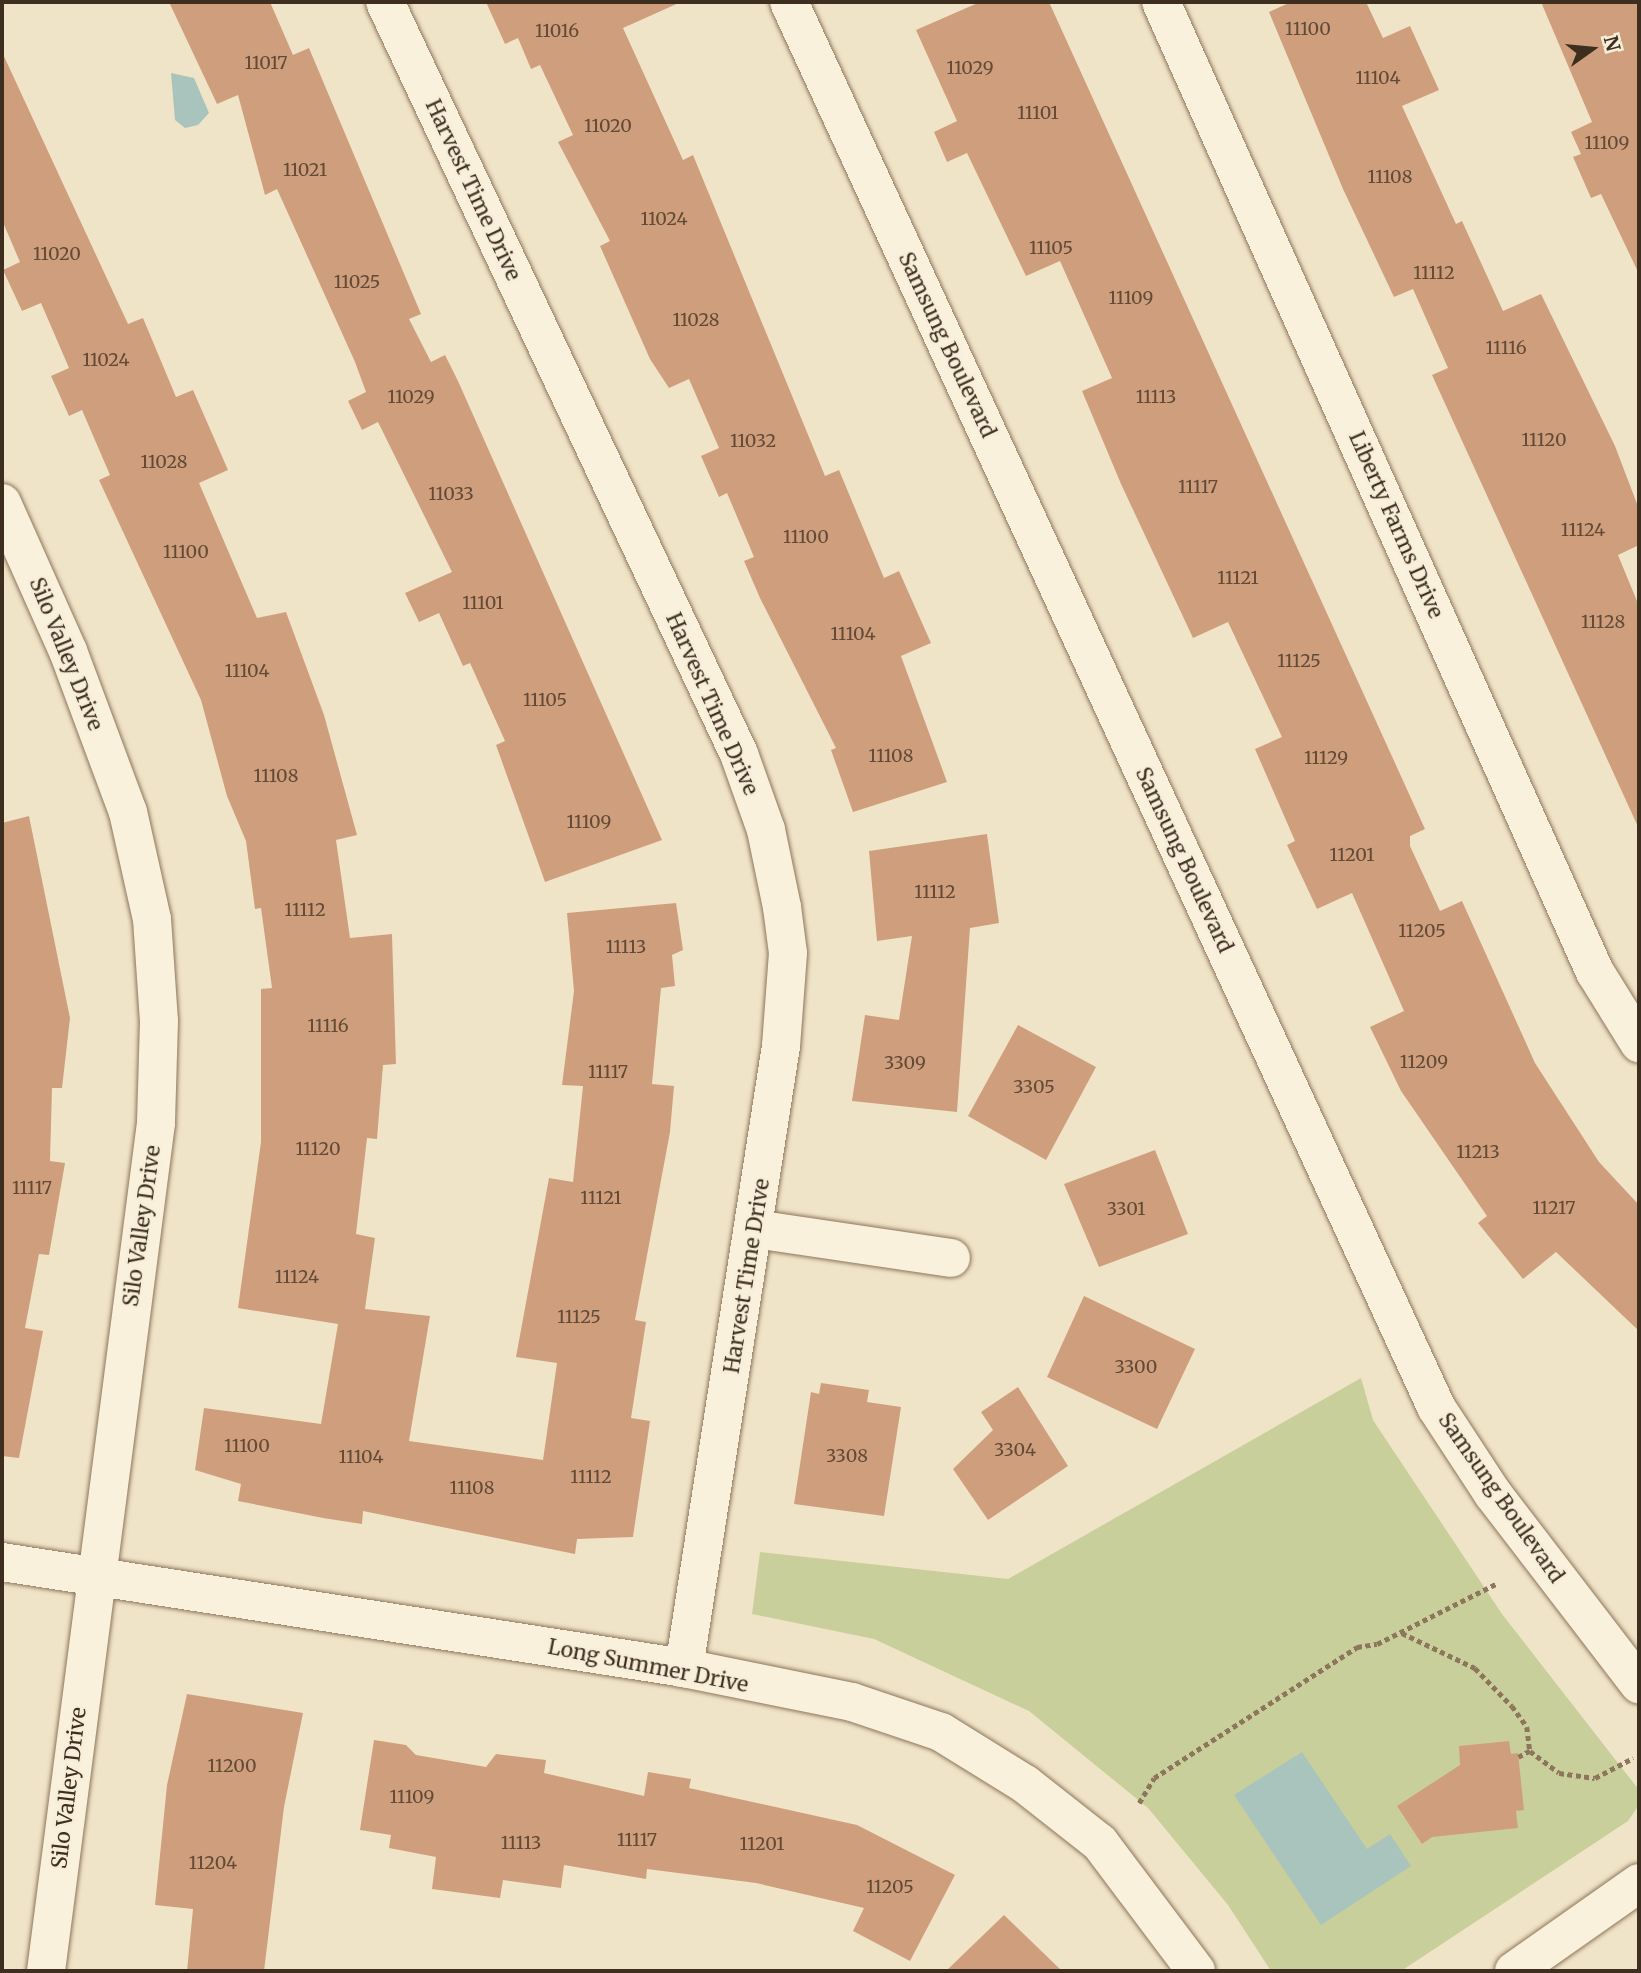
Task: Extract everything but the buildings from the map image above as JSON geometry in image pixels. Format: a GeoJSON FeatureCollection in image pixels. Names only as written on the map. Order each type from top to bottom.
{"type":"FeatureCollection","features":[{"type":"Feature","properties":{"kind":"street","name":"Harvest Time Drive"},"geometry":{"type":"LineString","coordinates":[[385,2],[739,754],[766,830],[788,953],[755,1229],[684,1668]]}},
{"type":"Feature","properties":{"kind":"street","name":"Samsung Boulevard"},"geometry":{"type":"LineString","coordinates":[[789,2],[1436,1407],[1493,1494],[1639,1684]]}},
{"type":"Feature","properties":{"kind":"street","name":"Liberty Farms Drive"},"geometry":{"type":"LineString","coordinates":[[1161,2],[1595,972],[1639,1043]]}},
{"type":"Feature","properties":{"kind":"street","name":"Silo Valley Drive"},"geometry":{"type":"LineString","coordinates":[[2,503],[68,651],[128,812],[152,919],[159,1021],[156,1123],[46,1971]]}},
{"type":"Feature","properties":{"kind":"street"},"geometry":{"type":"LineString","coordinates":[[755,1229],[951,1258]]}},
{"type":"Feature","properties":{"kind":"street","name":"Long Summer Drive"},"geometry":{"type":"LineString","coordinates":[[2,1562],[96,1574],[684,1668],[852,1702],[941,1732],[1025,1784],[1100,1843],[1196,1971]]}},
{"type":"Feature","properties":{"kind":"street"},"geometry":{"type":"LineString","coordinates":[[1514,1971],[1639,1883]]}},
{"type":"Feature","properties":{"kind":"path"},"geometry":{"type":"LineString","coordinates":[[1139,1803],[1154,1778],[1357,1647],[1401,1632],[1496,1584]]}},
{"type":"Feature","properties":{"kind":"path"},"geometry":{"type":"LineString","coordinates":[[1401,1632],[1475,1668],[1527,1727],[1530,1751],[1559,1773],[1595,1778],[1611,1775],[1633,1758]]}},
{"type":"Feature","properties":{"kind":"path"},"geometry":{"type":"LineString","coordinates":[[1519,1757],[1530,1751]]}},
{"type":"Feature","properties":{"kind":"green space"},"geometry":{"type":"Polygon","coordinates":[[[1361,1378],[1373,1420],[1502,1614],[1639,1790],[1639,1805],[1628,1821],[1401,1971],[1271,1971],[1228,1905],[1148,1808],[1029,1711],[874,1639],[752,1614],[760,1552],[1008,1579],[1361,1378]]]}},
{"type":"Feature","properties":{"kind":"water"},"geometry":{"type":"Polygon","coordinates":[[[171,73],[194,78],[209,113],[198,125],[185,128],[175,120],[171,73]]]}},
{"type":"Feature","properties":{"kind":"water"},"geometry":{"type":"Polygon","coordinates":[[[1302,1752],[1367,1849],[1390,1834],[1411,1866],[1321,1925],[1234,1795],[1302,1752]]]}}]}
